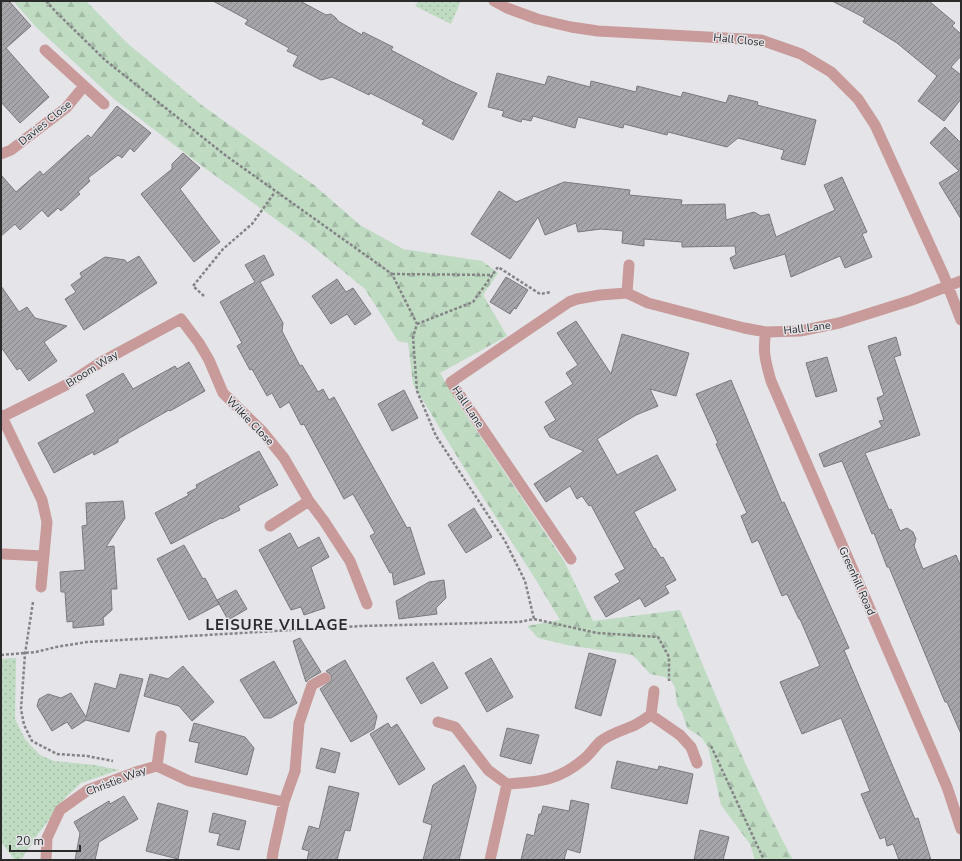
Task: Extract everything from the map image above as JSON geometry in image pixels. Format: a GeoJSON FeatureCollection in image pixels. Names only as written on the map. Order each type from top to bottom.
{"type":"FeatureCollection","features":[{"type":"Feature","properties":{"kind":"street","name":"Hall Close"},"geometry":{"type":"LineString","coordinates":[[494,1],[515,11],[571,27],[598,31],[761,40],[801,54],[831,72],[858,99],[875,125],[949,287],[961,320]]}},
{"type":"Feature","properties":{"kind":"street"},"geometry":{"type":"LineString","coordinates":[[45,50],[104,104]]}},
{"type":"Feature","properties":{"kind":"street","name":"Davies Close"},"geometry":{"type":"LineString","coordinates":[[1,154],[12,150],[66,108],[84,86]]}},
{"type":"Feature","properties":{"kind":"street"},"geometry":{"type":"LineString","coordinates":[[627,293],[630,265]]}},
{"type":"Feature","properties":{"kind":"street","name":"Hall Lane"},"geometry":{"type":"LineString","coordinates":[[571,559],[451,382],[568,302],[577,299],[600,295],[627,293],[648,303],[744,328],[766,332],[800,331],[839,324],[961,282]]}},
{"type":"Feature","properties":{"kind":"street","name":"Broom Way"},"geometry":{"type":"LineString","coordinates":[[2,416],[66,385],[101,362],[182,319]]}},
{"type":"Feature","properties":{"kind":"street","name":"Wilkie Close"},"geometry":{"type":"LineString","coordinates":[[182,319],[200,343],[223,393],[262,431],[284,458],[309,501],[350,560],[367,604]]}},
{"type":"Feature","properties":{"kind":"street","name":"Greenhill Road"},"geometry":{"type":"LineString","coordinates":[[766,332],[764,342],[764,358],[771,381],[936,761],[960,823]]}},
{"type":"Feature","properties":{"kind":"street"},"geometry":{"type":"LineString","coordinates":[[2,416],[42,500],[47,522],[41,587]]}},
{"type":"Feature","properties":{"kind":"street"},"geometry":{"type":"LineString","coordinates":[[270,526],[309,501]]}},
{"type":"Feature","properties":{"kind":"street"},"geometry":{"type":"LineString","coordinates":[[2,555],[43,556]]}},
{"type":"Feature","properties":{"kind":"street"},"geometry":{"type":"LineString","coordinates":[[272,860],[284,802],[296,771],[299,724],[312,685],[325,678]]}},
{"type":"Feature","properties":{"kind":"street"},"geometry":{"type":"LineString","coordinates":[[651,715],[654,691]]}},
{"type":"Feature","properties":{"kind":"street"},"geometry":{"type":"LineString","coordinates":[[651,715],[680,735],[691,747],[697,764]]}},
{"type":"Feature","properties":{"kind":"street"},"geometry":{"type":"LineString","coordinates":[[438,722],[455,727],[488,770],[507,784],[536,782],[557,777],[572,769],[602,741],[612,734],[636,724],[651,715]]}},
{"type":"Feature","properties":{"kind":"street","name":"Christie Way"},"geometry":{"type":"LineString","coordinates":[[157,766],[161,736]]}},
{"type":"Feature","properties":{"kind":"street","name":"Christie Way"},"geometry":{"type":"LineString","coordinates":[[46,860],[47,838],[60,810],[88,790],[157,766],[189,781],[284,802]]}},
{"type":"Feature","properties":{"kind":"street"},"geometry":{"type":"LineString","coordinates":[[490,860],[503,808],[507,784]]}},
{"type":"Feature","properties":{"kind":"path"},"geometry":{"type":"LineString","coordinates":[[1,655],[25,654],[86,642],[361,626],[519,622],[534,619],[525,581],[505,541],[436,436],[417,391],[413,337],[417,324],[392,274],[225,155],[106,60],[46,1]]}},
{"type":"Feature","properties":{"kind":"path"},"geometry":{"type":"LineString","coordinates":[[204,296],[193,286],[223,249],[252,224],[275,192]]}},
{"type":"Feature","properties":{"kind":"path"},"geometry":{"type":"LineString","coordinates":[[417,324],[473,302],[498,267],[540,294],[553,292]]}},
{"type":"Feature","properties":{"kind":"path"},"geometry":{"type":"LineString","coordinates":[[392,274],[493,275]]}},
{"type":"Feature","properties":{"kind":"path"},"geometry":{"type":"LineString","coordinates":[[41,587],[32,604],[25,654],[22,709],[24,725],[32,741],[57,754],[87,756],[122,764],[126,776]]}},
{"type":"Feature","properties":{"kind":"green space"},"geometry":{"type":"Polygon","coordinates":[[[13,1],[86,1],[127,43],[203,106],[314,185],[360,225],[403,249],[482,261],[498,273],[483,295],[507,336],[440,373],[456,400],[564,561],[593,621],[680,610],[762,799],[793,860],[755,860],[750,844],[721,805],[708,747],[701,737],[687,728],[682,712],[677,705],[675,687],[671,681],[665,677],[650,674],[633,655],[567,645],[538,638],[527,626],[560,620],[413,384],[408,343],[398,341],[365,289],[310,244],[202,166],[114,99],[36,27],[13,1]]]}},
{"type":"Feature","properties":{"kind":"green space"},"geometry":{"type":"Polygon","coordinates":[[[419,1],[459,1],[460,3],[451,24],[415,6],[419,1]]]}},
{"type":"Feature","properties":{"kind":"green space"},"geometry":{"type":"Polygon","coordinates":[[[16,658],[15,719],[25,739],[40,755],[54,761],[95,765],[119,770],[81,783],[66,797],[21,860],[15,860],[1,842],[1,659],[16,658]]]}},
{"type":"Feature","properties":{"kind":"building"},"geometry":{"type":"Polygon","coordinates":[[[1,1],[9,1],[31,26],[6,48],[49,97],[20,123],[1,102],[1,1]]]}},
{"type":"Feature","properties":{"kind":"building"},"geometry":{"type":"Polygon","coordinates":[[[213,1],[300,1],[326,15],[331,14],[338,21],[362,35],[363,32],[393,47],[391,50],[450,81],[477,93],[453,140],[422,124],[424,120],[370,93],[369,95],[332,77],[321,80],[293,66],[298,56],[287,51],[289,48],[245,24],[248,20],[213,1]]]}},
{"type":"Feature","properties":{"kind":"building"},"geometry":{"type":"Polygon","coordinates":[[[832,1],[929,1],[955,23],[952,26],[961,34],[961,56],[951,67],[961,75],[961,99],[944,121],[918,101],[937,76],[897,43],[863,22],[865,18],[832,1]]]}},
{"type":"Feature","properties":{"kind":"building"},"geometry":{"type":"Polygon","coordinates":[[[497,73],[545,85],[548,76],[590,87],[591,81],[636,92],[637,86],[681,97],[683,92],[726,103],[729,95],[758,102],[757,105],[816,120],[805,165],[781,159],[784,150],[738,138],[727,147],[668,132],[667,135],[624,124],[623,128],[578,117],[575,128],[533,116],[531,121],[522,119],[521,122],[502,116],[504,111],[488,107],[497,73]]]}},
{"type":"Feature","properties":{"kind":"building"},"geometry":{"type":"Polygon","coordinates":[[[117,106],[151,133],[134,152],[130,148],[122,158],[118,155],[88,178],[90,181],[78,192],[80,194],[61,211],[58,208],[48,217],[42,210],[20,230],[15,224],[1,236],[1,175],[16,192],[40,171],[43,175],[88,135],[91,138],[117,106]]]}},
{"type":"Feature","properties":{"kind":"building"},"geometry":{"type":"Polygon","coordinates":[[[945,127],[961,143],[961,219],[939,183],[959,171],[930,143],[945,127]]]}},
{"type":"Feature","properties":{"kind":"building"},"geometry":{"type":"Polygon","coordinates":[[[183,153],[200,168],[180,189],[220,242],[194,262],[141,194],[172,169],[172,164],[183,153]]]}},
{"type":"Feature","properties":{"kind":"building"},"geometry":{"type":"Polygon","coordinates":[[[842,177],[867,232],[862,234],[872,257],[845,268],[840,256],[791,277],[785,254],[734,269],[730,258],[736,255],[735,246],[682,247],[682,242],[644,239],[644,246],[622,243],[623,231],[601,229],[578,232],[576,223],[545,235],[538,217],[510,259],[471,234],[499,191],[516,202],[564,182],[630,190],[629,195],[682,200],[681,205],[725,204],[726,220],[754,212],[761,216],[769,214],[776,237],[835,210],[824,185],[842,177]]]}},
{"type":"Feature","properties":{"kind":"building"},"geometry":{"type":"Polygon","coordinates":[[[264,255],[274,275],[260,282],[283,323],[282,331],[300,366],[302,365],[318,392],[323,389],[329,400],[334,397],[407,528],[410,527],[425,574],[394,585],[392,572],[390,573],[370,536],[375,533],[353,494],[344,499],[304,424],[301,425],[289,402],[280,408],[272,393],[267,396],[252,369],[250,370],[237,346],[242,343],[220,302],[255,282],[245,265],[264,255]]]}},
{"type":"Feature","properties":{"kind":"building"},"geometry":{"type":"Polygon","coordinates":[[[139,256],[157,283],[84,330],[65,299],[76,292],[71,285],[82,277],[80,273],[105,257],[125,260],[127,263],[139,256]]]}},
{"type":"Feature","properties":{"kind":"building"},"geometry":{"type":"Polygon","coordinates":[[[506,277],[528,290],[516,309],[514,308],[510,314],[490,302],[506,277]]]}},
{"type":"Feature","properties":{"kind":"building"},"geometry":{"type":"Polygon","coordinates":[[[337,279],[346,292],[353,288],[371,314],[355,325],[347,314],[331,324],[312,296],[337,279]]]}},
{"type":"Feature","properties":{"kind":"building"},"geometry":{"type":"Polygon","coordinates":[[[1,286],[19,312],[27,307],[35,318],[67,326],[44,342],[57,361],[29,381],[20,368],[17,370],[1,347],[1,286]]]}},
{"type":"Feature","properties":{"kind":"building"},"geometry":{"type":"Polygon","coordinates":[[[576,321],[611,374],[622,334],[689,353],[676,396],[650,389],[658,406],[636,415],[597,439],[617,475],[657,455],[676,490],[634,512],[654,549],[655,548],[661,558],[663,557],[676,580],[665,586],[669,593],[645,607],[640,598],[606,617],[594,597],[620,582],[615,574],[625,569],[591,505],[589,506],[582,496],[577,499],[570,486],[546,502],[534,484],[584,451],[550,437],[544,427],[556,420],[545,402],[573,384],[566,373],[578,365],[557,333],[576,321]]]}},
{"type":"Feature","properties":{"kind":"building"},"geometry":{"type":"Polygon","coordinates":[[[896,337],[901,355],[894,357],[920,435],[865,453],[889,510],[891,509],[900,531],[907,528],[913,532],[916,539],[914,546],[923,569],[956,555],[961,567],[961,734],[947,702],[945,702],[889,567],[887,567],[874,533],[872,534],[842,461],[824,467],[819,454],[882,427],[879,421],[884,420],[877,398],[884,395],[868,346],[896,337]]]}},
{"type":"Feature","properties":{"kind":"building"},"geometry":{"type":"Polygon","coordinates":[[[827,357],[837,391],[816,397],[806,363],[827,357]]]}},
{"type":"Feature","properties":{"kind":"building"},"geometry":{"type":"Polygon","coordinates":[[[189,362],[205,391],[118,439],[118,442],[94,455],[93,452],[54,473],[38,443],[95,412],[86,395],[123,373],[133,389],[175,366],[177,369],[189,362]]]}},
{"type":"Feature","properties":{"kind":"building"},"geometry":{"type":"Polygon","coordinates":[[[731,380],[782,503],[784,502],[849,648],[844,650],[915,819],[918,818],[931,860],[899,860],[893,844],[887,846],[885,837],[880,839],[861,794],[870,791],[841,718],[802,734],[780,682],[820,666],[800,619],[787,594],[782,596],[758,540],[752,543],[741,516],[747,513],[716,444],[718,443],[696,394],[731,380]]]}},
{"type":"Feature","properties":{"kind":"building"},"geometry":{"type":"Polygon","coordinates":[[[404,390],[418,418],[392,431],[378,404],[404,390]]]}},
{"type":"Feature","properties":{"kind":"building"},"geometry":{"type":"Polygon","coordinates":[[[259,451],[278,485],[238,506],[240,510],[222,519],[221,518],[171,544],[155,513],[189,495],[187,493],[197,488],[196,485],[259,451]]]}},
{"type":"Feature","properties":{"kind":"building"},"geometry":{"type":"Polygon","coordinates":[[[123,501],[125,518],[106,547],[114,546],[117,589],[111,589],[112,610],[103,618],[104,625],[73,628],[73,621],[67,622],[65,592],[61,592],[60,572],[85,570],[82,526],[87,525],[86,503],[123,501]]]}},
{"type":"Feature","properties":{"kind":"building"},"geometry":{"type":"Polygon","coordinates":[[[474,508],[492,537],[466,553],[448,525],[474,508]]]}},
{"type":"Feature","properties":{"kind":"building"},"geometry":{"type":"Polygon","coordinates":[[[290,533],[298,548],[319,537],[329,557],[311,567],[325,608],[304,615],[301,607],[291,610],[259,550],[290,533]]]}},
{"type":"Feature","properties":{"kind":"building"},"geometry":{"type":"Polygon","coordinates":[[[184,545],[203,579],[205,578],[219,604],[189,620],[157,559],[184,545]]]}},
{"type":"Feature","properties":{"kind":"building"},"geometry":{"type":"Polygon","coordinates":[[[444,580],[446,598],[436,608],[437,614],[399,619],[396,601],[429,582],[444,580]]]}},
{"type":"Feature","properties":{"kind":"building"},"geometry":{"type":"Polygon","coordinates":[[[236,590],[247,609],[228,620],[217,600],[236,590]]]}},
{"type":"Feature","properties":{"kind":"building"},"geometry":{"type":"Polygon","coordinates":[[[300,638],[321,672],[306,682],[293,641],[300,638]]]}},
{"type":"Feature","properties":{"kind":"building"},"geometry":{"type":"Polygon","coordinates":[[[589,653],[616,660],[601,716],[575,708],[589,653]]]}},
{"type":"Feature","properties":{"kind":"building"},"geometry":{"type":"Polygon","coordinates":[[[491,658],[513,697],[487,712],[465,673],[491,658]]]}},
{"type":"Feature","properties":{"kind":"building"},"geometry":{"type":"Polygon","coordinates":[[[345,660],[377,716],[374,729],[351,742],[320,689],[331,681],[331,675],[326,671],[345,660]]]}},
{"type":"Feature","properties":{"kind":"building"},"geometry":{"type":"Polygon","coordinates":[[[274,661],[297,703],[271,718],[264,718],[240,680],[274,661]]]}},
{"type":"Feature","properties":{"kind":"building"},"geometry":{"type":"Polygon","coordinates":[[[433,662],[448,688],[421,704],[406,678],[433,662]]]}},
{"type":"Feature","properties":{"kind":"building"},"geometry":{"type":"Polygon","coordinates":[[[183,666],[214,702],[192,721],[179,706],[144,696],[150,674],[168,679],[183,666]]]}},
{"type":"Feature","properties":{"kind":"building"},"geometry":{"type":"Polygon","coordinates":[[[120,674],[143,679],[129,732],[86,720],[72,729],[67,722],[52,731],[37,706],[39,699],[48,694],[61,698],[71,693],[86,717],[95,683],[116,689],[120,674]]]}},
{"type":"Feature","properties":{"kind":"building"},"geometry":{"type":"Polygon","coordinates":[[[194,723],[245,737],[254,748],[247,775],[195,762],[199,743],[189,741],[194,723]]]}},
{"type":"Feature","properties":{"kind":"building"},"geometry":{"type":"Polygon","coordinates":[[[388,723],[391,728],[397,724],[425,769],[399,785],[370,734],[388,723]]]}},
{"type":"Feature","properties":{"kind":"building"},"geometry":{"type":"Polygon","coordinates":[[[507,728],[539,735],[531,764],[500,756],[507,728]]]}},
{"type":"Feature","properties":{"kind":"building"},"geometry":{"type":"Polygon","coordinates":[[[321,748],[340,753],[335,773],[316,768],[321,748]]]}},
{"type":"Feature","properties":{"kind":"building"},"geometry":{"type":"Polygon","coordinates":[[[617,761],[658,770],[659,766],[693,774],[687,804],[611,788],[617,761]]]}},
{"type":"Feature","properties":{"kind":"building"},"geometry":{"type":"Polygon","coordinates":[[[464,765],[476,786],[476,789],[459,860],[423,860],[432,825],[423,822],[433,785],[464,765]]]}},
{"type":"Feature","properties":{"kind":"building"},"geometry":{"type":"Polygon","coordinates":[[[329,786],[359,793],[350,831],[345,830],[337,860],[307,860],[309,851],[302,849],[309,826],[319,829],[329,786]]]}},
{"type":"Feature","properties":{"kind":"building"},"geometry":{"type":"Polygon","coordinates":[[[124,796],[138,819],[99,842],[95,860],[75,860],[80,833],[74,822],[109,801],[110,804],[124,796]]]}},
{"type":"Feature","properties":{"kind":"building"},"geometry":{"type":"Polygon","coordinates":[[[571,800],[589,804],[580,853],[567,849],[564,860],[521,860],[527,834],[534,836],[539,814],[541,814],[543,806],[569,811],[571,800]]]}},
{"type":"Feature","properties":{"kind":"building"},"geometry":{"type":"Polygon","coordinates":[[[158,803],[188,811],[178,859],[146,851],[158,803]]]}},
{"type":"Feature","properties":{"kind":"building"},"geometry":{"type":"Polygon","coordinates":[[[213,813],[246,821],[239,850],[217,845],[220,834],[209,832],[213,813]]]}},
{"type":"Feature","properties":{"kind":"building"},"geometry":{"type":"Polygon","coordinates":[[[700,830],[729,837],[723,860],[694,860],[700,830]]]}},
{"type":"Feature","properties":{"kind":"district","name":"LEISURE VILLAGE"},"geometry":{"type":"Point","coordinates":[277,625]}}]}
